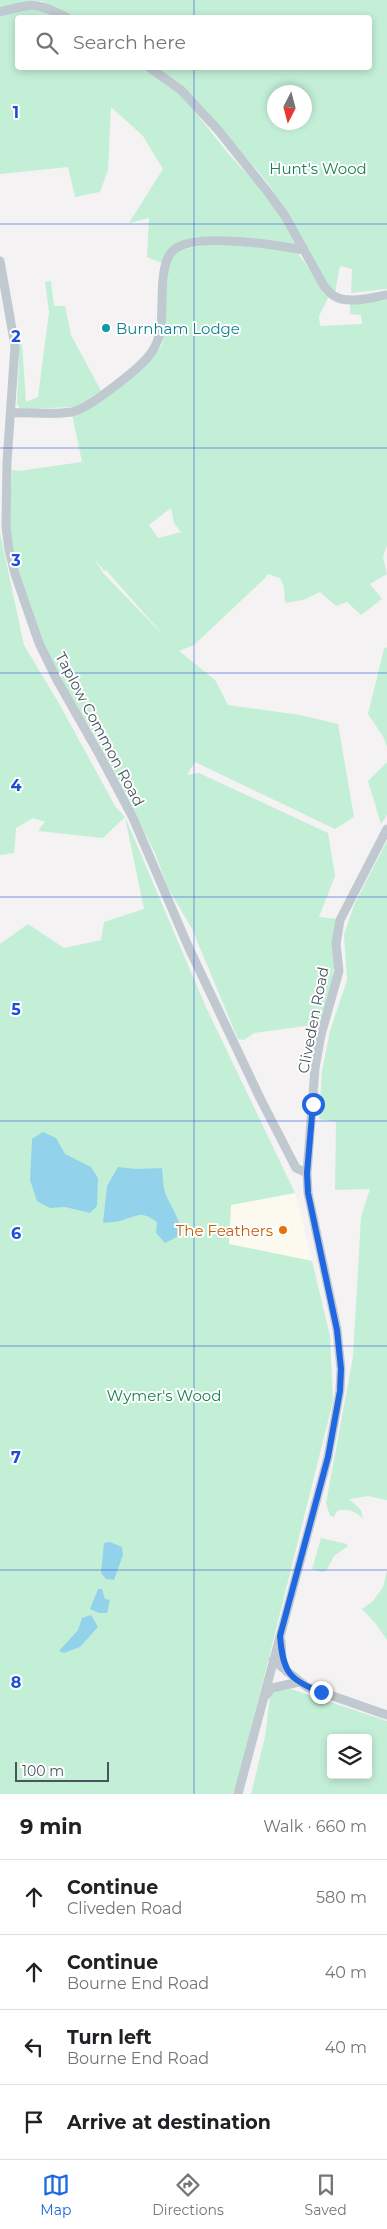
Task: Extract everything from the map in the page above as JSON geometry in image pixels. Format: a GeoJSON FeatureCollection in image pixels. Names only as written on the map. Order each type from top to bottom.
{"type":"FeatureCollection","features":[{"type":"Feature","properties":{"kind":"street"},"geometry":{"type":"LineString","coordinates":[[0,12],[31,4],[43,6],[62,15]]}},
{"type":"Feature","properties":{"kind":"street"},"geometry":{"type":"LineString","coordinates":[[153,70],[181,90],[218,130],[285,216],[324,286],[336,298],[351,299],[387,295]]}},
{"type":"Feature","properties":{"kind":"street"},"geometry":{"type":"LineString","coordinates":[[11,413],[73,412],[106,393],[151,353],[160,332],[161,305],[168,256],[176,248],[206,240],[277,245],[304,250]]}},
{"type":"Feature","properties":{"kind":"street","name":"Taplow Common Road"},"geometry":{"type":"LineString","coordinates":[[0,262],[15,346],[11,413],[4,463],[6,528],[9,550],[39,643],[57,680],[133,818],[188,946],[260,1098],[296,1168],[307,1173]]}},
{"type":"Feature","properties":{"kind":"street","name":"Cliveden Road"},"geometry":{"type":"LineString","coordinates":[[238,1794],[328,1457],[340,1384],[340,1351],[337,1330],[311,1211],[307,1173],[315,1068],[321,1035],[339,972],[336,944],[340,920],[387,829]]}},
{"type":"Feature","properties":{"kind":"street"},"geometry":{"type":"LineString","coordinates":[[280,1636],[282,1659],[288,1674]]}},
{"type":"Feature","properties":{"kind":"street"},"geometry":{"type":"LineString","coordinates":[[273,1660],[299,1682],[387,1715]]}},
{"type":"Feature","properties":{"kind":"street"},"geometry":{"type":"LineString","coordinates":[[265,1695],[272,1688],[299,1682]]}},
{"type":"Feature","properties":{"kind":"shaded area"},"geometry":{"type":"Polygon","coordinates":[[[295,1193],[312,1261],[229,1244],[231,1205],[295,1193]]]}},
{"type":"Feature","properties":{"kind":"green space","name":"Hunt's Wood"},"geometry":{"type":"Polygon","coordinates":[[[0,0],[387,0],[387,289],[351,293],[352,269],[340,266],[335,293],[319,274],[279,200],[259,172],[231,141],[158,70],[372,70],[372,15],[68,15],[42,1],[0,8],[0,0]]]}},
{"type":"Feature","properties":{"kind":"green space"},"geometry":{"type":"Polygon","coordinates":[[[40,9],[55,15],[15,15],[15,70],[147,70],[180,93],[227,152],[258,186],[287,225],[296,244],[228,237],[178,242],[172,246],[162,263],[147,257],[149,218],[129,223],[163,169],[143,136],[111,107],[108,170],[100,192],[75,197],[68,167],[0,174],[0,14],[40,9]]]}},
{"type":"Feature","properties":{"kind":"green space"},"geometry":{"type":"Polygon","coordinates":[[[220,243],[297,252],[329,296],[319,316],[320,326],[362,324],[361,315],[350,314],[350,304],[387,300],[387,545],[383,557],[387,574],[370,584],[382,599],[361,615],[347,602],[336,606],[320,592],[303,600],[285,603],[284,587],[280,578],[268,574],[194,645],[179,651],[215,680],[228,705],[300,715],[338,724],[354,817],[335,829],[195,762],[187,775],[199,773],[328,833],[335,876],[319,917],[338,919],[333,978],[319,1026],[313,1025],[254,1033],[244,1040],[238,1039],[192,929],[167,886],[155,853],[96,738],[54,669],[38,634],[16,562],[9,528],[12,470],[19,471],[82,462],[72,414],[76,416],[152,358],[162,345],[169,261],[177,250],[220,243]],[[171,508],[149,525],[158,538],[181,532],[174,523],[171,508]],[[94,558],[103,573],[166,638],[106,570],[104,571],[94,558]]]}},
{"type":"Feature","properties":{"kind":"green space"},"geometry":{"type":"Polygon","coordinates":[[[51,281],[54,306],[65,306],[71,335],[101,391],[75,407],[20,409],[17,404],[18,345],[22,344],[26,402],[38,397],[49,312],[45,282],[51,281]]]}},
{"type":"Feature","properties":{"kind":"green space"},"geometry":{"type":"Polygon","coordinates":[[[0,533],[24,645],[61,707],[115,806],[125,817],[103,838],[38,831],[45,822],[33,818],[16,828],[14,853],[0,855],[0,533]]]}},
{"type":"Feature","properties":{"kind":"green space"},"geometry":{"type":"Polygon","coordinates":[[[387,647],[387,747],[384,738],[368,714],[384,649],[387,647]]]}},
{"type":"Feature","properties":{"kind":"green space"},"geometry":{"type":"Polygon","coordinates":[[[387,762],[387,815],[381,824],[368,781],[387,762]]]}},
{"type":"Feature","properties":{"kind":"green space","name":"Wymer's Wood"},"geometry":{"type":"Polygon","coordinates":[[[125,817],[205,1005],[295,1193],[231,1205],[229,1244],[312,1261],[330,1336],[333,1401],[240,1773],[233,1794],[0,1794],[0,944],[28,924],[64,948],[101,940],[104,922],[144,909],[125,817]]]}},
{"type":"Feature","properties":{"kind":"green space"},"geometry":{"type":"Polygon","coordinates":[[[387,841],[387,1500],[368,1496],[349,1499],[361,1510],[363,1519],[348,1510],[337,1511],[334,1517],[330,1516],[326,1503],[353,1357],[361,1217],[370,1189],[335,1190],[336,1122],[319,1119],[322,1071],[330,1031],[347,980],[344,934],[355,903],[387,841]]]}},
{"type":"Feature","properties":{"kind":"green space"},"geometry":{"type":"Polygon","coordinates":[[[321,1538],[347,1544],[348,1546],[334,1556],[326,1571],[321,1572],[312,1569],[321,1538]]]}},
{"type":"Feature","properties":{"kind":"green space"},"geometry":{"type":"Polygon","coordinates":[[[387,1571],[387,1640],[362,1609],[373,1601],[383,1587],[387,1571]]]}},
{"type":"Feature","properties":{"kind":"green space"},"geometry":{"type":"Polygon","coordinates":[[[291,1689],[387,1721],[387,1794],[251,1794],[265,1737],[270,1696],[277,1691],[291,1689]]]}},
{"type":"Feature","properties":{"kind":"water"},"geometry":{"type":"Polygon","coordinates":[[[43,1132],[56,1138],[65,1154],[91,1167],[98,1178],[97,1206],[90,1213],[65,1207],[50,1208],[37,1201],[30,1180],[32,1139],[43,1132]]]}},
{"type":"Feature","properties":{"kind":"water"},"geometry":{"type":"Polygon","coordinates":[[[118,1167],[136,1169],[162,1168],[164,1189],[177,1217],[181,1235],[165,1243],[156,1233],[157,1222],[143,1215],[103,1223],[107,1186],[118,1167]]]}},
{"type":"Feature","properties":{"kind":"water"},"geometry":{"type":"Polygon","coordinates":[[[110,1542],[122,1547],[123,1555],[114,1580],[106,1579],[101,1573],[104,1543],[110,1542]]]}},
{"type":"Feature","properties":{"kind":"water"},"geometry":{"type":"Polygon","coordinates":[[[98,1589],[102,1589],[105,1599],[110,1600],[107,1613],[99,1613],[90,1609],[98,1589]]]}},
{"type":"Feature","properties":{"kind":"water"},"geometry":{"type":"Polygon","coordinates":[[[91,1615],[98,1627],[80,1647],[64,1653],[59,1651],[78,1630],[82,1618],[91,1615]]]}},
{"type":"Feature","properties":{"kind":"place","name":"Burnham Lodge"},"geometry":{"type":"Point","coordinates":[106,328]}},
{"type":"Feature","properties":{"kind":"place","name":"The Feathers"},"geometry":{"type":"Point","coordinates":[283,1230]}},
{"type":"Feature","properties":{"kind":"route"},"geometry":{"type":"LineString","coordinates":[[313,1104],[307,1173],[308,1193],[337,1330],[341,1369],[340,1391],[328,1457],[280,1636],[282,1659],[288,1674],[307,1687],[321,1692]]}}]}
